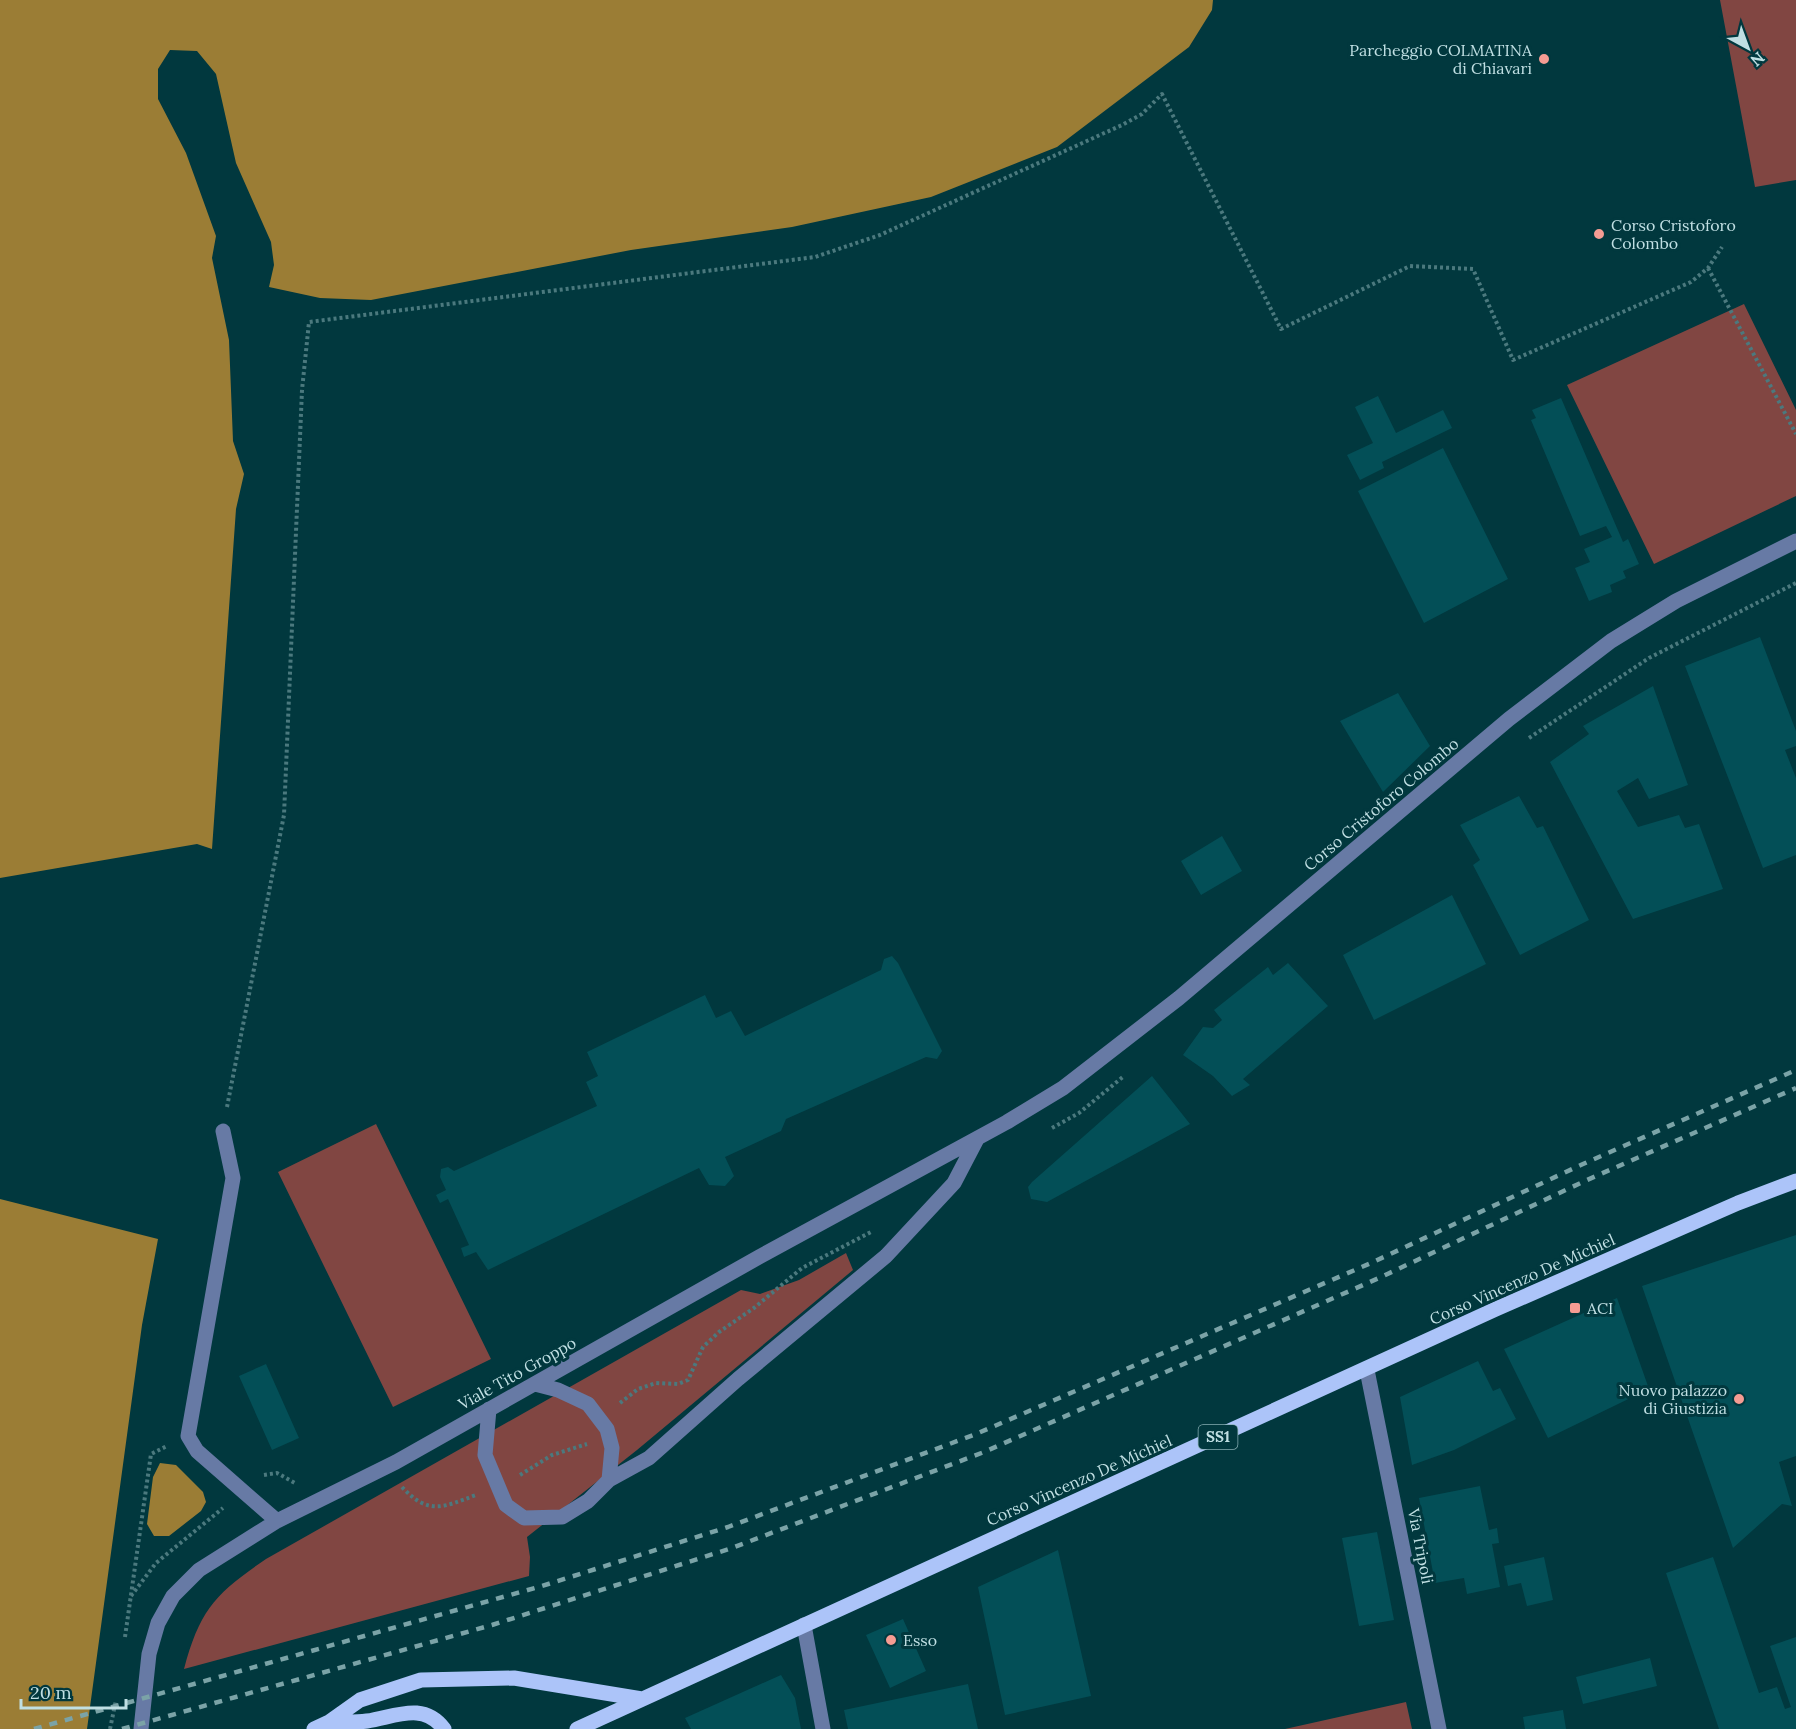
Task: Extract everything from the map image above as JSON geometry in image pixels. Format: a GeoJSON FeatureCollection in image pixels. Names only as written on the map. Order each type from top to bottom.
{"type":"FeatureCollection","features":[{"type":"Feature","properties":{"kind":"main road","name":"Corso Vincenzo De Michiel"},"geometry":{"type":"LineString","coordinates":[[577,1729],[1517,1300],[1738,1203],[1796,1181]]}},
{"type":"Feature","properties":{"kind":"main road"},"geometry":{"type":"LineString","coordinates":[[314,1729],[329,1722],[360,1700],[421,1680],[514,1678],[642,1699]]}},
{"type":"Feature","properties":{"kind":"main road"},"geometry":{"type":"LineString","coordinates":[[329,1722],[366,1721],[402,1711],[428,1715],[444,1729]]}},
{"type":"Feature","properties":{"kind":"street","name":"Corso Cristoforo Colombo"},"geometry":{"type":"LineString","coordinates":[[1007,1122],[1062,1088],[1179,998],[1509,719],[1611,641],[1676,601],[1796,541]]}},
{"type":"Feature","properties":{"kind":"street","name":"Viale Tito Groppo"},"geometry":{"type":"LineString","coordinates":[[141,1729],[149,1654],[158,1623],[173,1596],[199,1570],[277,1521],[396,1462],[1007,1122]]}},
{"type":"Feature","properties":{"kind":"street"},"geometry":{"type":"LineString","coordinates":[[223,1131],[233,1178],[188,1436],[197,1451],[277,1521]]}},
{"type":"Feature","properties":{"kind":"street"},"geometry":{"type":"LineString","coordinates":[[489,1409],[485,1455],[506,1505],[524,1518],[562,1517],[588,1501],[609,1479],[649,1458],[738,1379],[886,1256],[954,1183],[976,1139]]}},
{"type":"Feature","properties":{"kind":"street","name":"Via Tripoli"},"geometry":{"type":"LineString","coordinates":[[1367,1370],[1439,1729]]}},
{"type":"Feature","properties":{"kind":"street"},"geometry":{"type":"LineString","coordinates":[[535,1384],[558,1390],[588,1404],[607,1429],[612,1448],[609,1479]]}},
{"type":"Feature","properties":{"kind":"street"},"geometry":{"type":"LineString","coordinates":[[804,1625],[823,1729]]}},
{"type":"Feature","properties":{"kind":"path"},"geometry":{"type":"LineString","coordinates":[[223,1131],[284,815],[302,390],[309,322],[815,257],[880,235],[1122,125],[1142,114],[1162,94],[1281,329],[1410,266],[1473,269],[1513,360],[1691,282],[1708,268],[1722,247]]}},
{"type":"Feature","properties":{"kind":"path"},"geometry":{"type":"LineString","coordinates":[[1708,268],[1796,434]]}},
{"type":"Feature","properties":{"kind":"path"},"geometry":{"type":"LineString","coordinates":[[131,1596],[151,1454],[188,1436]]}},
{"type":"Feature","properties":{"kind":"shaded area"},"geometry":{"type":"Polygon","coordinates":[[[0,0],[1213,0],[1212,10],[1189,47],[1057,147],[931,197],[792,227],[631,250],[371,300],[320,298],[269,287],[274,265],[271,242],[236,163],[216,74],[197,51],[170,50],[158,69],[158,99],[186,153],[216,236],[212,258],[229,340],[233,441],[244,474],[236,509],[212,849],[197,844],[0,878],[0,0]]]}},
{"type":"Feature","properties":{"kind":"shaded area"},"geometry":{"type":"Polygon","coordinates":[[[1720,0],[1796,0],[1796,180],[1755,187],[1720,0]]]}},
{"type":"Feature","properties":{"kind":"shaded area"},"geometry":{"type":"Polygon","coordinates":[[[1744,304],[1796,410],[1796,496],[1654,564],[1567,385],[1744,304]]]}},
{"type":"Feature","properties":{"kind":"shaded area"},"geometry":{"type":"Polygon","coordinates":[[[376,1124],[491,1359],[393,1407],[278,1172],[376,1124]]]}},
{"type":"Feature","properties":{"kind":"shaded area"},"geometry":{"type":"Polygon","coordinates":[[[0,1199],[158,1239],[142,1325],[87,1729],[0,1729],[0,1199]]]}},
{"type":"Feature","properties":{"kind":"shaded area"},"geometry":{"type":"Polygon","coordinates":[[[846,1253],[853,1270],[637,1450],[527,1537],[530,1557],[529,1576],[184,1669],[197,1631],[212,1604],[234,1582],[266,1559],[741,1290],[760,1294],[799,1280],[846,1253]]]}},
{"type":"Feature","properties":{"kind":"shaded area"},"geometry":{"type":"Polygon","coordinates":[[[160,1463],[176,1465],[203,1492],[206,1502],[201,1511],[169,1536],[154,1536],[147,1524],[153,1477],[160,1463]]]}},
{"type":"Feature","properties":{"kind":"shaded area"},"geometry":{"type":"Polygon","coordinates":[[[1406,1702],[1412,1729],[1285,1729],[1406,1702]]]}},
{"type":"Feature","properties":{"kind":"building"},"geometry":{"type":"Polygon","coordinates":[[[1378,396],[1396,433],[1443,410],[1452,428],[1382,462],[1384,468],[1360,480],[1347,455],[1373,443],[1355,407],[1378,396]]]}},
{"type":"Feature","properties":{"kind":"building"},"geometry":{"type":"Polygon","coordinates":[[[1561,398],[1623,542],[1628,539],[1639,564],[1623,571],[1626,578],[1610,585],[1612,592],[1589,601],[1575,568],[1590,562],[1584,549],[1612,537],[1606,526],[1580,536],[1531,420],[1536,418],[1532,410],[1561,398]]]}},
{"type":"Feature","properties":{"kind":"building"},"geometry":{"type":"Polygon","coordinates":[[[1443,448],[1508,579],[1424,623],[1358,491],[1443,448]]]}},
{"type":"Feature","properties":{"kind":"building"},"geometry":{"type":"Polygon","coordinates":[[[1760,637],[1796,731],[1796,746],[1785,750],[1796,778],[1796,855],[1763,868],[1685,666],[1760,637]]]}},
{"type":"Feature","properties":{"kind":"building"},"geometry":{"type":"Polygon","coordinates":[[[1653,686],[1688,785],[1649,799],[1638,778],[1617,791],[1638,827],[1679,815],[1685,828],[1699,824],[1723,889],[1633,919],[1550,762],[1589,734],[1583,726],[1653,686]]]}},
{"type":"Feature","properties":{"kind":"building"},"geometry":{"type":"Polygon","coordinates":[[[1398,693],[1430,746],[1383,792],[1340,721],[1398,693]]]}},
{"type":"Feature","properties":{"kind":"building"},"geometry":{"type":"Polygon","coordinates":[[[1519,796],[1537,828],[1543,826],[1589,920],[1520,955],[1473,865],[1480,860],[1460,825],[1519,796]]]}},
{"type":"Feature","properties":{"kind":"building"},"geometry":{"type":"Polygon","coordinates":[[[1222,836],[1242,871],[1201,895],[1181,861],[1222,836]]]}},
{"type":"Feature","properties":{"kind":"building"},"geometry":{"type":"Polygon","coordinates":[[[1452,895],[1486,964],[1374,1020],[1343,955],[1452,895]]]}},
{"type":"Feature","properties":{"kind":"building"},"geometry":{"type":"Polygon","coordinates":[[[892,956],[898,963],[942,1051],[937,1059],[926,1057],[786,1119],[781,1131],[725,1157],[734,1176],[725,1186],[709,1185],[699,1168],[488,1270],[476,1252],[464,1257],[461,1248],[469,1245],[448,1199],[440,1203],[436,1195],[446,1190],[440,1177],[441,1169],[448,1167],[454,1171],[597,1106],[586,1082],[598,1076],[587,1052],[705,995],[716,1018],[731,1011],[745,1036],[881,970],[884,959],[892,956]]]}},
{"type":"Feature","properties":{"kind":"building"},"geometry":{"type":"Polygon","coordinates":[[[1288,963],[1328,1006],[1243,1079],[1250,1085],[1232,1096],[1213,1076],[1183,1055],[1203,1027],[1213,1028],[1222,1020],[1214,1010],[1268,967],[1273,975],[1288,963]]]}},
{"type":"Feature","properties":{"kind":"building"},"geometry":{"type":"Polygon","coordinates":[[[1152,1076],[1190,1124],[1047,1202],[1031,1199],[1028,1187],[1032,1182],[1152,1076]]]}},
{"type":"Feature","properties":{"kind":"building","name":"Nuovo palazzo di Giustizia"},"geometry":{"type":"Polygon","coordinates":[[[1796,1235],[1796,1456],[1779,1462],[1792,1506],[1782,1504],[1733,1548],[1642,1286],[1796,1235]]]}},
{"type":"Feature","properties":{"kind":"building"},"geometry":{"type":"Polygon","coordinates":[[[1617,1298],[1649,1389],[1548,1438],[1504,1349],[1617,1298]]]}},
{"type":"Feature","properties":{"kind":"building"},"geometry":{"type":"Polygon","coordinates":[[[1478,1361],[1493,1391],[1500,1388],[1516,1419],[1454,1450],[1412,1465],[1400,1397],[1478,1361]]]}},
{"type":"Feature","properties":{"kind":"building"},"geometry":{"type":"Polygon","coordinates":[[[266,1364],[299,1438],[272,1450],[239,1376],[266,1364]]]}},
{"type":"Feature","properties":{"kind":"building"},"geometry":{"type":"Polygon","coordinates":[[[1480,1486],[1489,1530],[1497,1528],[1499,1543],[1492,1544],[1500,1587],[1467,1594],[1464,1578],[1435,1583],[1419,1498],[1480,1486]]]}},
{"type":"Feature","properties":{"kind":"building"},"geometry":{"type":"Polygon","coordinates":[[[1377,1532],[1394,1620],[1359,1626],[1342,1538],[1377,1532]]]}},
{"type":"Feature","properties":{"kind":"building"},"geometry":{"type":"Polygon","coordinates":[[[1058,1550],[1091,1696],[1005,1715],[978,1587],[1058,1550]]]}},
{"type":"Feature","properties":{"kind":"building"},"geometry":{"type":"Polygon","coordinates":[[[1544,1557],[1553,1600],[1527,1606],[1521,1583],[1508,1586],[1504,1566],[1544,1557]]]}},
{"type":"Feature","properties":{"kind":"building"},"geometry":{"type":"Polygon","coordinates":[[[1713,1557],[1759,1693],[1777,1687],[1785,1709],[1791,1707],[1770,1646],[1796,1637],[1796,1729],[1719,1729],[1666,1573],[1713,1557]]]}},
{"type":"Feature","properties":{"kind":"building"},"geometry":{"type":"Polygon","coordinates":[[[903,1619],[926,1671],[890,1688],[866,1635],[903,1619]]]}},
{"type":"Feature","properties":{"kind":"building"},"geometry":{"type":"Polygon","coordinates":[[[1650,1658],[1657,1686],[1583,1704],[1576,1677],[1650,1658]]]}},
{"type":"Feature","properties":{"kind":"building"},"geometry":{"type":"Polygon","coordinates":[[[781,1675],[795,1698],[801,1729],[691,1729],[685,1718],[781,1675]]]}},
{"type":"Feature","properties":{"kind":"building"},"geometry":{"type":"Polygon","coordinates":[[[968,1684],[978,1729],[848,1729],[844,1710],[968,1684]]]}},
{"type":"Feature","properties":{"kind":"building"},"geometry":{"type":"Polygon","coordinates":[[[1563,1710],[1566,1729],[1525,1729],[1523,1717],[1563,1710]]]}},
{"type":"Feature","properties":{"kind":"railway"},"geometry":{"type":"LineString","coordinates":[[34,1729],[542,1586],[728,1527],[976,1434],[1371,1263],[1583,1164],[1796,1070]]}},
{"type":"Feature","properties":{"kind":"railway"},"geometry":{"type":"LineString","coordinates":[[122,1729],[492,1625],[732,1548],[984,1452],[1379,1278],[1587,1180],[1796,1088]]}},
{"type":"Feature","properties":{"kind":"place","name":"Parcheggio COLMATINA di Chiavari"},"geometry":{"type":"Point","coordinates":[1544,59]}},
{"type":"Feature","properties":{"kind":"place","name":"Corso Cristoforo Colombo"},"geometry":{"type":"Point","coordinates":[1599,234]}},
{"type":"Feature","properties":{"kind":"place","name":"ACI"},"geometry":{"type":"Point","coordinates":[1575,1308]}},
{"type":"Feature","properties":{"kind":"place","name":"Nuovo palazzo di Giustizia"},"geometry":{"type":"Point","coordinates":[1739,1399]}},
{"type":"Feature","properties":{"kind":"place","name":"Esso"},"geometry":{"type":"Point","coordinates":[891,1640]}}]}
